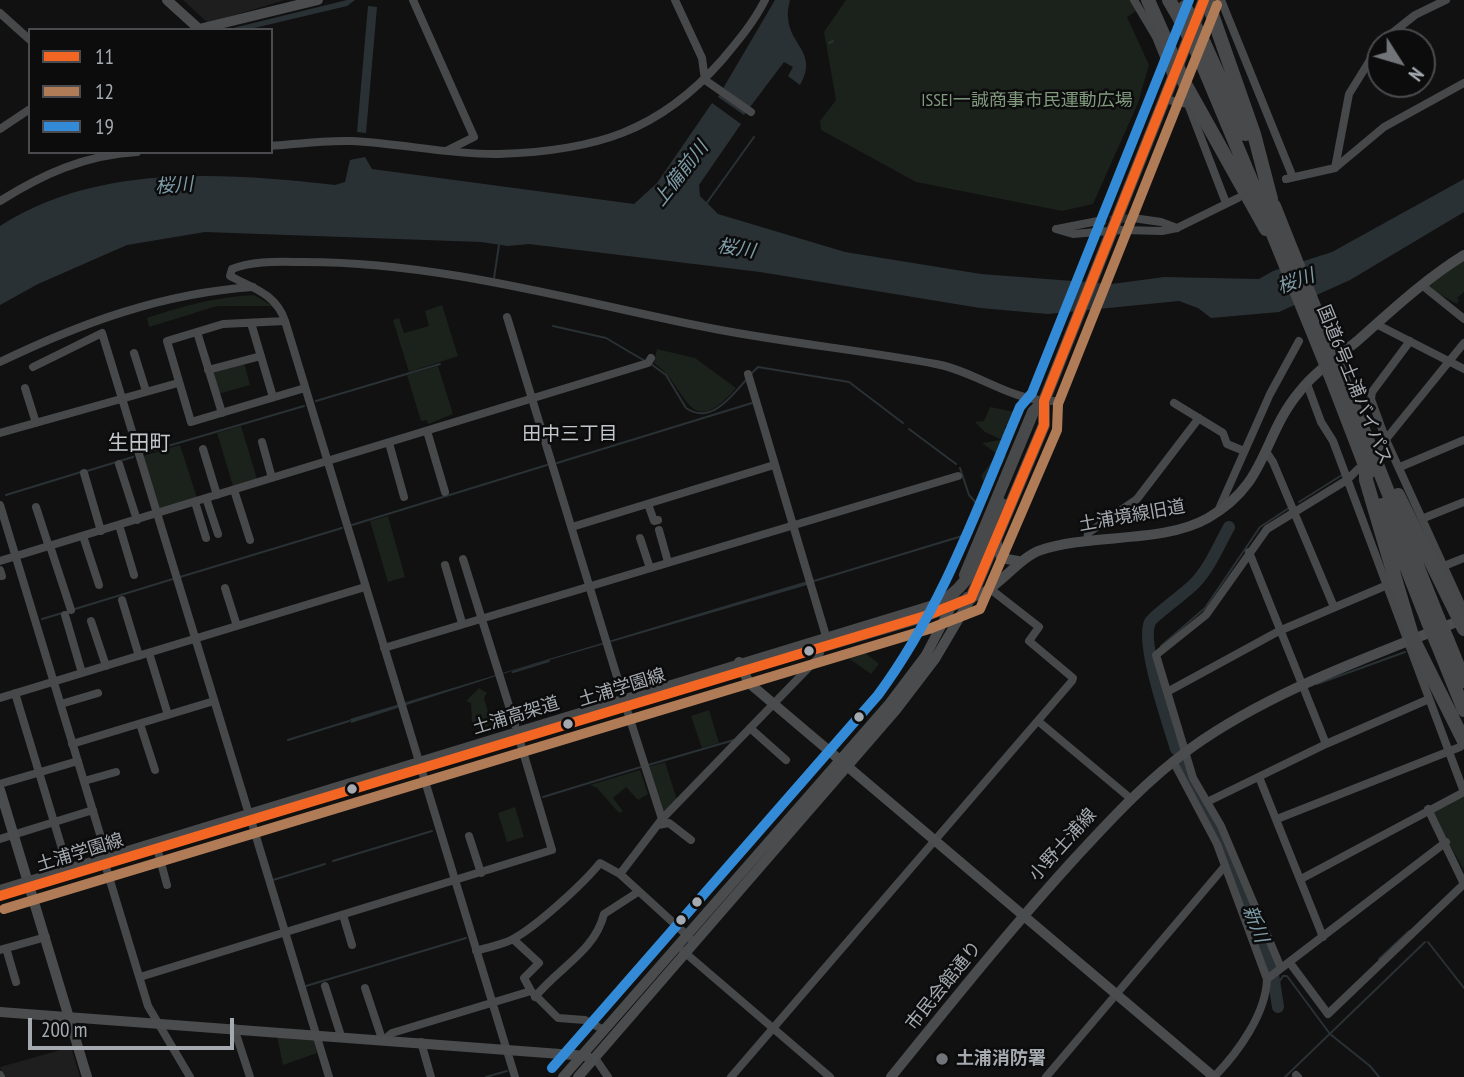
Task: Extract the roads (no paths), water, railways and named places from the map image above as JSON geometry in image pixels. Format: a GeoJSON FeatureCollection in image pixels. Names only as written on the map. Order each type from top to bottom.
{"type":"FeatureCollection","features":[{"type":"Feature","properties":{"kind":"highway"},"geometry":{"type":"LineString","coordinates":[[1148,0],[1175,73],[1267,208]]}},
{"type":"Feature","properties":{"kind":"highway","name":"国道6号土浦バイパス"},"geometry":{"type":"LineString","coordinates":[[1168,0],[1182,9],[1201,49],[1442,641],[1464,710]]}},
{"type":"Feature","properties":{"kind":"highway"},"geometry":{"type":"LineString","coordinates":[[1206,0],[1254,134],[1267,208]]}},
{"type":"Feature","properties":{"kind":"highway","name":"国道6号土浦バイパス"},"geometry":{"type":"LineString","coordinates":[[1267,208],[1277,243],[1334,372]]}},
{"type":"Feature","properties":{"kind":"highway"},"geometry":{"type":"LineString","coordinates":[[1369,462],[1389,476],[1463,620]]}},
{"type":"Feature","properties":{"kind":"highway"},"geometry":{"type":"LineString","coordinates":[[1369,462],[1374,509],[1409,641],[1462,744]]}},
{"type":"Feature","properties":{"kind":"highway","name":"国道6号土浦バイパス"},"geometry":{"type":"LineString","coordinates":[[1442,641],[1464,681]]}},
{"type":"Feature","properties":{"kind":"main road"},"geometry":{"type":"LineString","coordinates":[[971,598],[1044,425],[1049,398],[1110,236],[1206,0]]}},
{"type":"Feature","properties":{"kind":"main road"},"geometry":{"type":"LineString","coordinates":[[955,601],[1029,421],[1049,398]]}},
{"type":"Feature","properties":{"kind":"main road","name":"土浦高架道"},"geometry":{"type":"LineString","coordinates":[[0,894],[937,605],[957,592],[969,579],[1049,398]]}},
{"type":"Feature","properties":{"kind":"main road","name":"土浦学園線"},"geometry":{"type":"LineString","coordinates":[[0,886],[29,882],[249,816],[741,666],[826,636],[971,598]]}},
{"type":"Feature","properties":{"kind":"main road","name":"土浦学園線"},"geometry":{"type":"LineString","coordinates":[[420,764],[517,732],[741,666],[818,648],[955,601]]}},
{"type":"Feature","properties":{"kind":"main road","name":"土浦学園線"},"geometry":{"type":"LineString","coordinates":[[0,894],[67,865],[157,848],[249,816]]}},
{"type":"Feature","properties":{"kind":"street"},"geometry":{"type":"LineString","coordinates":[[167,0],[198,28]]}},
{"type":"Feature","properties":{"kind":"street"},"geometry":{"type":"LineString","coordinates":[[203,28],[318,0]]}},
{"type":"Feature","properties":{"kind":"street"},"geometry":{"type":"LineString","coordinates":[[414,0],[474,137],[448,149]]}},
{"type":"Feature","properties":{"kind":"street"},"geometry":{"type":"LineString","coordinates":[[675,0],[702,58],[705,80]]}},
{"type":"Feature","properties":{"kind":"street"},"geometry":{"type":"LineString","coordinates":[[273,146],[358,141],[498,154],[554,149],[602,139],[639,127],[672,109],[705,80],[734,46],[765,0]]}},
{"type":"Feature","properties":{"kind":"street"},"geometry":{"type":"LineString","coordinates":[[1134,0],[1175,73]]}},
{"type":"Feature","properties":{"kind":"street"},"geometry":{"type":"LineString","coordinates":[[1221,0],[1289,177],[1335,168],[1384,127],[1464,83]]}},
{"type":"Feature","properties":{"kind":"street"},"geometry":{"type":"LineString","coordinates":[[1399,28],[1415,15],[1446,0]]}},
{"type":"Feature","properties":{"kind":"street"},"geometry":{"type":"LineString","coordinates":[[0,13],[28,38]]}},
{"type":"Feature","properties":{"kind":"street"},"geometry":{"type":"LineString","coordinates":[[1335,168],[1349,94],[1366,67]]}},
{"type":"Feature","properties":{"kind":"street"},"geometry":{"type":"LineString","coordinates":[[705,80],[751,112]]}},
{"type":"Feature","properties":{"kind":"street"},"geometry":{"type":"LineString","coordinates":[[1164,99],[1183,100],[1188,104],[1226,203]]}},
{"type":"Feature","properties":{"kind":"street"},"geometry":{"type":"LineString","coordinates":[[0,130],[28,110]]}},
{"type":"Feature","properties":{"kind":"street"},"geometry":{"type":"LineString","coordinates":[[0,201],[55,169],[124,154]]}},
{"type":"Feature","properties":{"kind":"street"},"geometry":{"type":"LineString","coordinates":[[1098,221],[1056,229],[1073,234],[1110,236],[1177,228],[1238,198]]}},
{"type":"Feature","properties":{"kind":"street"},"geometry":{"type":"LineString","coordinates":[[1133,218],[1161,222],[1177,228]]}},
{"type":"Feature","properties":{"kind":"street","name":"土浦境線旧道"},"geometry":{"type":"LineString","coordinates":[[971,598],[989,588],[1018,561],[1045,548],[1178,528],[1205,519],[1218,511],[1249,485],[1288,409],[1307,384],[1376,324],[1464,255]]}},
{"type":"Feature","properties":{"kind":"street"},"geometry":{"type":"LineString","coordinates":[[515,1077],[280,306],[250,283],[230,276],[232,269],[254,263],[282,262],[408,266],[695,325],[944,366],[981,377],[1015,396],[1049,398]]}},
{"type":"Feature","properties":{"kind":"street"},"geometry":{"type":"LineString","coordinates":[[1423,286],[1464,319]]}},
{"type":"Feature","properties":{"kind":"street"},"geometry":{"type":"LineString","coordinates":[[0,362],[125,310],[196,294],[253,287]]}},
{"type":"Feature","properties":{"kind":"street"},"geometry":{"type":"LineString","coordinates":[[507,317],[622,693]]}},
{"type":"Feature","properties":{"kind":"street"},"geometry":{"type":"LineString","coordinates":[[285,321],[223,324],[167,341],[178,383],[191,422],[305,388]]}},
{"type":"Feature","properties":{"kind":"street"},"geometry":{"type":"LineString","coordinates":[[251,323],[273,397]]}},
{"type":"Feature","properties":{"kind":"street"},"geometry":{"type":"LineString","coordinates":[[1376,324],[1464,369]]}},
{"type":"Feature","properties":{"kind":"street"},"geometry":{"type":"LineString","coordinates":[[197,332],[222,413]]}},
{"type":"Feature","properties":{"kind":"street"},"geometry":{"type":"LineString","coordinates":[[33,367],[102,333],[328,1077]]}},
{"type":"Feature","properties":{"kind":"street"},"geometry":{"type":"LineString","coordinates":[[1218,511],[1244,451],[1299,341]]}},
{"type":"Feature","properties":{"kind":"street"},"geometry":{"type":"LineString","coordinates":[[1410,341],[1372,392],[1371,399],[1386,440],[1444,566],[1463,620]]}},
{"type":"Feature","properties":{"kind":"street"},"geometry":{"type":"LineString","coordinates":[[1279,970],[1233,852],[1183,754],[1156,655],[1206,615],[1267,529],[1347,480],[1369,462],[1464,343]]}},
{"type":"Feature","properties":{"kind":"street"},"geometry":{"type":"LineString","coordinates":[[134,354],[146,391]]}},
{"type":"Feature","properties":{"kind":"street"},"geometry":{"type":"LineString","coordinates":[[208,370],[261,356]]}},
{"type":"Feature","properties":{"kind":"street"},"geometry":{"type":"LineString","coordinates":[[0,561],[648,363],[652,358]]}},
{"type":"Feature","properties":{"kind":"street"},"geometry":{"type":"LineString","coordinates":[[748,374],[826,636]]}},
{"type":"Feature","properties":{"kind":"street"},"geometry":{"type":"LineString","coordinates":[[0,433],[178,383]]}},
{"type":"Feature","properties":{"kind":"street"},"geometry":{"type":"LineString","coordinates":[[1301,879],[1464,792],[1451,763],[1451,752],[1409,641],[1307,384]]}},
{"type":"Feature","properties":{"kind":"street"},"geometry":{"type":"LineString","coordinates":[[25,388],[36,423]]}},
{"type":"Feature","properties":{"kind":"street"},"geometry":{"type":"LineString","coordinates":[[1174,403],[1223,433],[1227,444],[1244,451]]}},
{"type":"Feature","properties":{"kind":"street"},"geometry":{"type":"LineString","coordinates":[[1087,542],[1088,533],[1136,499],[1199,418]]}},
{"type":"Feature","properties":{"kind":"street"},"geometry":{"type":"LineString","coordinates":[[427,431],[445,492]]}},
{"type":"Feature","properties":{"kind":"street"},"geometry":{"type":"LineString","coordinates":[[1400,467],[1464,440]]}},
{"type":"Feature","properties":{"kind":"street"},"geometry":{"type":"LineString","coordinates":[[262,442],[272,478]]}},
{"type":"Feature","properties":{"kind":"street"},"geometry":{"type":"LineString","coordinates":[[388,443],[404,497]]}},
{"type":"Feature","properties":{"kind":"street"},"geometry":{"type":"LineString","coordinates":[[204,449],[217,495]]}},
{"type":"Feature","properties":{"kind":"street"},"geometry":{"type":"LineString","coordinates":[[1267,453],[1334,607]]}},
{"type":"Feature","properties":{"kind":"street"},"geometry":{"type":"LineString","coordinates":[[119,464],[137,520]]}},
{"type":"Feature","properties":{"kind":"street"},"geometry":{"type":"LineString","coordinates":[[572,527],[774,465]]}},
{"type":"Feature","properties":{"kind":"street"},"geometry":{"type":"LineString","coordinates":[[84,473],[101,531]]}},
{"type":"Feature","properties":{"kind":"street"},"geometry":{"type":"LineString","coordinates":[[384,648],[958,476]]}},
{"type":"Feature","properties":{"kind":"street"},"geometry":{"type":"LineString","coordinates":[[234,490],[250,540]]}},
{"type":"Feature","properties":{"kind":"street"},"geometry":{"type":"LineString","coordinates":[[206,498],[218,534]]}},
{"type":"Feature","properties":{"kind":"street"},"geometry":{"type":"LineString","coordinates":[[195,502],[206,538]]}},
{"type":"Feature","properties":{"kind":"street"},"geometry":{"type":"LineString","coordinates":[[1424,518],[1464,502]]}},
{"type":"Feature","properties":{"kind":"street"},"geometry":{"type":"LineString","coordinates":[[648,504],[654,521],[658,520]]}},
{"type":"Feature","properties":{"kind":"street"},"geometry":{"type":"LineString","coordinates":[[0,505],[3,527],[16,556],[140,977],[157,1023],[190,1077]]}},
{"type":"Feature","properties":{"kind":"street"},"geometry":{"type":"LineString","coordinates":[[36,507],[50,546],[82,673]]}},
{"type":"Feature","properties":{"kind":"street"},"geometry":{"type":"LineString","coordinates":[[119,525],[134,575]]}},
{"type":"Feature","properties":{"kind":"street"},"geometry":{"type":"LineString","coordinates":[[659,530],[668,562]]}},
{"type":"Feature","properties":{"kind":"street"},"geometry":{"type":"LineString","coordinates":[[83,536],[99,584]]}},
{"type":"Feature","properties":{"kind":"street"},"geometry":{"type":"LineString","coordinates":[[640,538],[649,568]]}},
{"type":"Feature","properties":{"kind":"street"},"geometry":{"type":"LineString","coordinates":[[996,541],[1001,558],[1018,561]]}},
{"type":"Feature","properties":{"kind":"street"},"geometry":{"type":"LineString","coordinates":[[1249,552],[1326,744]]}},
{"type":"Feature","properties":{"kind":"street"},"geometry":{"type":"LineString","coordinates":[[1444,566],[1464,558]]}},
{"type":"Feature","properties":{"kind":"street"},"geometry":{"type":"LineString","coordinates":[[140,977],[552,850],[483,617],[463,559]]}},
{"type":"Feature","properties":{"kind":"street"},"geometry":{"type":"LineString","coordinates":[[445,565],[462,624]]}},
{"type":"Feature","properties":{"kind":"street"},"geometry":{"type":"LineString","coordinates":[[1167,692],[1279,631],[1385,586]]}},
{"type":"Feature","properties":{"kind":"street"},"geometry":{"type":"LineString","coordinates":[[0,698],[366,587]]}},
{"type":"Feature","properties":{"kind":"street"},"geometry":{"type":"LineString","coordinates":[[225,588],[237,626]]}},
{"type":"Feature","properties":{"kind":"street"},"geometry":{"type":"LineString","coordinates":[[731,1077],[1073,678],[1029,640],[1039,627],[989,588]]}},
{"type":"Feature","properties":{"kind":"street"},"geometry":{"type":"LineString","coordinates":[[578,1077],[691,939],[844,763],[921,680],[971,598]]}},
{"type":"Feature","properties":{"kind":"street"},"geometry":{"type":"LineString","coordinates":[[122,600],[139,656]]}},
{"type":"Feature","properties":{"kind":"street"},"geometry":{"type":"LineString","coordinates":[[844,763],[913,674],[955,601]]}},
{"type":"Feature","properties":{"kind":"street","name":"小野土浦線"},"geometry":{"type":"LineString","coordinates":[[1022,915],[1130,798],[1183,754],[1242,716],[1302,687],[1463,620]]}},
{"type":"Feature","properties":{"kind":"street"},"geometry":{"type":"LineString","coordinates":[[91,621],[106,666]]}},
{"type":"Feature","properties":{"kind":"street"},"geometry":{"type":"LineString","coordinates":[[620,874],[660,822],[817,659],[820,653],[818,648]]}},
{"type":"Feature","properties":{"kind":"street"},"geometry":{"type":"LineString","coordinates":[[149,653],[168,715]]}},
{"type":"Feature","properties":{"kind":"street"},"geometry":{"type":"LineString","coordinates":[[741,666],[749,683],[774,705],[1214,1077],[1234,1054],[1254,1020],[1267,991],[1268,978],[1212,833],[1173,761]]}},
{"type":"Feature","properties":{"kind":"street"},"geometry":{"type":"LineString","coordinates":[[15,693],[67,865]]}},
{"type":"Feature","properties":{"kind":"street"},"geometry":{"type":"LineString","coordinates":[[61,705],[98,693]]}},
{"type":"Feature","properties":{"kind":"street"},"geometry":{"type":"LineString","coordinates":[[1208,802],[1326,744],[1429,699]]}},
{"type":"Feature","properties":{"kind":"street"},"geometry":{"type":"LineString","coordinates":[[72,744],[214,701]]}},
{"type":"Feature","properties":{"kind":"street"},"geometry":{"type":"LineString","coordinates":[[627,710],[660,822]]}},
{"type":"Feature","properties":{"kind":"street"},"geometry":{"type":"LineString","coordinates":[[1038,721],[1130,798]]}},
{"type":"Feature","properties":{"kind":"street"},"geometry":{"type":"LineString","coordinates":[[140,724],[155,770]]}},
{"type":"Feature","properties":{"kind":"street"},"geometry":{"type":"LineString","coordinates":[[750,728],[786,760]]}},
{"type":"Feature","properties":{"kind":"street"},"geometry":{"type":"LineString","coordinates":[[1277,820],[1451,752],[1462,744]]}},
{"type":"Feature","properties":{"kind":"street"},"geometry":{"type":"LineString","coordinates":[[0,784],[78,761]]}},
{"type":"Feature","properties":{"kind":"street"},"geometry":{"type":"LineString","coordinates":[[84,781],[116,772]]}},
{"type":"Feature","properties":{"kind":"street"},"geometry":{"type":"LineString","coordinates":[[1259,777],[1323,937]]}},
{"type":"Feature","properties":{"kind":"street"},"geometry":{"type":"LineString","coordinates":[[0,790],[87,1077]]}},
{"type":"Feature","properties":{"kind":"street"},"geometry":{"type":"LineString","coordinates":[[1290,963],[1328,1014],[1464,884],[1428,809]]}},
{"type":"Feature","properties":{"kind":"street"},"geometry":{"type":"LineString","coordinates":[[0,839],[93,810]]}},
{"type":"Feature","properties":{"kind":"street"},"geometry":{"type":"LineString","coordinates":[[660,822],[669,823],[691,840]]}},
{"type":"Feature","properties":{"kind":"street"},"geometry":{"type":"LineString","coordinates":[[469,836],[481,873]]}},
{"type":"Feature","properties":{"kind":"street"},"geometry":{"type":"LineString","coordinates":[[1268,978],[1446,842]]}},
{"type":"Feature","properties":{"kind":"street"},"geometry":{"type":"LineString","coordinates":[[157,848],[167,884]]}},
{"type":"Feature","properties":{"kind":"street"},"geometry":{"type":"LineString","coordinates":[[476,951],[513,939],[543,918],[588,878],[600,863],[620,874],[691,939]]}},
{"type":"Feature","properties":{"kind":"street"},"geometry":{"type":"LineString","coordinates":[[1046,1077],[1225,866]]}},
{"type":"Feature","properties":{"kind":"street"},"geometry":{"type":"LineString","coordinates":[[383,1039],[392,1032],[533,994],[581,954],[601,928],[604,914],[638,892]]}},
{"type":"Feature","properties":{"kind":"street"},"geometry":{"type":"LineString","coordinates":[[343,915],[352,945]]}},
{"type":"Feature","properties":{"kind":"street","name":"市民会館通り"},"geometry":{"type":"LineString","coordinates":[[891,1077],[1022,915]]}},
{"type":"Feature","properties":{"kind":"street"},"geometry":{"type":"LineString","coordinates":[[249,930],[253,942]]}},
{"type":"Feature","properties":{"kind":"street"},"geometry":{"type":"LineString","coordinates":[[235,934],[239,946]]}},
{"type":"Feature","properties":{"kind":"street"},"geometry":{"type":"LineString","coordinates":[[16,982],[3,949],[46,937]]}},
{"type":"Feature","properties":{"kind":"street"},"geometry":{"type":"LineString","coordinates":[[513,939],[539,963],[524,978],[533,994],[558,1018],[585,1020],[604,1030]]}},
{"type":"Feature","properties":{"kind":"street"},"geometry":{"type":"LineString","coordinates":[[682,950],[830,1077]]}},
{"type":"Feature","properties":{"kind":"street"},"geometry":{"type":"LineString","coordinates":[[563,1077],[604,1030],[682,950]]}},
{"type":"Feature","properties":{"kind":"street"},"geometry":{"type":"LineString","coordinates":[[325,986],[341,1036]]}},
{"type":"Feature","properties":{"kind":"street"},"geometry":{"type":"LineString","coordinates":[[365,988],[383,1039]]}},
{"type":"Feature","properties":{"kind":"street"},"geometry":{"type":"LineString","coordinates":[[0,1012],[582,1055],[595,1058],[608,1077]]}},
{"type":"Feature","properties":{"kind":"street"},"geometry":{"type":"LineString","coordinates":[[234,1028],[250,1077]]}},
{"type":"Feature","properties":{"kind":"street"},"geometry":{"type":"LineString","coordinates":[[421,1042],[431,1077]]}},
{"type":"Feature","properties":{"kind":"water"},"geometry":{"type":"Polygon","coordinates":[[[355,0],[347,6],[254,28],[233,28],[355,0]]]}},
{"type":"Feature","properties":{"kind":"water"},"geometry":{"type":"Polygon","coordinates":[[[775,0],[790,0],[790,27],[805,57],[805,74],[800,85],[788,76],[793,67],[784,62],[744,115],[718,97],[775,0]]]}},
{"type":"Feature","properties":{"kind":"water"},"geometry":{"type":"Polygon","coordinates":[[[368,6],[377,7],[366,133],[357,132],[368,6]]]}},
{"type":"Feature","properties":{"kind":"water"},"geometry":{"type":"Polygon","coordinates":[[[712,103],[741,124],[699,185],[700,196],[718,214],[845,252],[981,274],[1112,284],[1164,277],[1259,279],[1273,271],[1332,252],[1464,179],[1464,212],[1350,280],[1279,312],[1211,318],[1198,308],[1179,301],[1048,314],[980,308],[760,272],[529,244],[508,246],[481,242],[205,232],[127,245],[38,284],[0,305],[0,226],[38,206],[78,191],[163,177],[250,177],[335,185],[345,182],[350,160],[365,157],[372,169],[634,204],[657,183],[712,103]]]}},
{"type":"Feature","properties":{"kind":"water"},"geometry":{"type":"Polygon","coordinates":[[[814,579],[814,583],[515,670],[351,723],[350,719],[814,579]]]}},
{"type":"Feature","properties":{"kind":"waterway"},"geometry":{"type":"LineString","coordinates":[[829,43],[833,41]]}},
{"type":"Feature","properties":{"kind":"waterway"},"geometry":{"type":"LineString","coordinates":[[706,204],[754,137]]}},
{"type":"Feature","properties":{"kind":"waterway"},"geometry":{"type":"LineString","coordinates":[[494,278],[499,245]]}},
{"type":"Feature","properties":{"kind":"waterway"},"geometry":{"type":"LineString","coordinates":[[553,326],[606,338],[645,361]]}},
{"type":"Feature","properties":{"kind":"waterway"},"geometry":{"type":"LineString","coordinates":[[316,401],[440,364]]}},
{"type":"Feature","properties":{"kind":"waterway"},"geometry":{"type":"LineString","coordinates":[[651,364],[666,375],[686,408],[695,412],[703,413],[719,407],[746,380]]}},
{"type":"Feature","properties":{"kind":"waterway"},"geometry":{"type":"LineString","coordinates":[[751,374],[758,367],[849,382],[903,423]]}},
{"type":"Feature","properties":{"kind":"waterway"},"geometry":{"type":"LineString","coordinates":[[557,463],[752,403]]}},
{"type":"Feature","properties":{"kind":"waterway"},"geometry":{"type":"LineString","coordinates":[[144,453],[304,406]]}},
{"type":"Feature","properties":{"kind":"waterway"},"geometry":{"type":"LineString","coordinates":[[909,429],[956,464]]}},
{"type":"Feature","properties":{"kind":"waterway"},"geometry":{"type":"LineString","coordinates":[[87,471],[133,457]]}},
{"type":"Feature","properties":{"kind":"waterway"},"geometry":{"type":"LineString","coordinates":[[352,525],[547,465]]}},
{"type":"Feature","properties":{"kind":"waterway"},"geometry":{"type":"LineString","coordinates":[[960,468],[969,495],[979,506]]}},
{"type":"Feature","properties":{"kind":"waterway"},"geometry":{"type":"LineString","coordinates":[[6,495],[81,472]]}},
{"type":"Feature","properties":{"kind":"waterway"},"geometry":{"type":"LineString","coordinates":[[1299,502],[1342,475]]}},
{"type":"Feature","properties":{"kind":"waterway"},"geometry":{"type":"LineString","coordinates":[[1161,646],[1205,608],[1260,527],[1289,508]]}},
{"type":"Feature","properties":{"kind":"waterway","name":"新川"},"geometry":{"type":"LineString","coordinates":[[1176,749],[1152,665],[1148,633],[1150,622],[1200,577],[1229,527]]}},
{"type":"Feature","properties":{"kind":"waterway"},"geometry":{"type":"LineString","coordinates":[[180,577],[342,528]]}},
{"type":"Feature","properties":{"kind":"waterway"},"geometry":{"type":"LineString","coordinates":[[814,581],[972,533]]}},
{"type":"Feature","properties":{"kind":"waterway"},"geometry":{"type":"LineString","coordinates":[[75,609],[173,579]]}},
{"type":"Feature","properties":{"kind":"waterway"},"geometry":{"type":"LineString","coordinates":[[42,619],[69,611]]}},
{"type":"Feature","properties":{"kind":"waterway"},"geometry":{"type":"LineString","coordinates":[[1317,684],[1405,652]]}},
{"type":"Feature","properties":{"kind":"waterway"},"geometry":{"type":"LineString","coordinates":[[513,672],[549,661]]}},
{"type":"Feature","properties":{"kind":"waterway"},"geometry":{"type":"LineString","coordinates":[[288,740],[349,721]]}},
{"type":"Feature","properties":{"kind":"waterway"},"geometry":{"type":"LineString","coordinates":[[648,765],[734,740]]}},
{"type":"Feature","properties":{"kind":"waterway","name":"新川"},"geometry":{"type":"LineString","coordinates":[[1181,762],[1235,872],[1272,968],[1278,1007]]}},
{"type":"Feature","properties":{"kind":"waterway"},"geometry":{"type":"LineString","coordinates":[[543,797],[641,767]]}},
{"type":"Feature","properties":{"kind":"waterway"},"geometry":{"type":"LineString","coordinates":[[333,861],[432,831]]}},
{"type":"Feature","properties":{"kind":"waterway"},"geometry":{"type":"LineString","coordinates":[[273,880],[325,864]]}},
{"type":"Feature","properties":{"kind":"waterway"},"geometry":{"type":"LineString","coordinates":[[1379,959],[1409,931]]}},
{"type":"Feature","properties":{"kind":"waterway"},"geometry":{"type":"LineString","coordinates":[[306,986],[466,938]]}},
{"type":"Feature","properties":{"kind":"waterway"},"geometry":{"type":"LineString","coordinates":[[1285,1077],[1425,942]]}},
{"type":"Feature","properties":{"kind":"waterway"},"geometry":{"type":"LineString","coordinates":[[1428,942],[1464,988]]}},
{"type":"Feature","properties":{"kind":"waterway"},"geometry":{"type":"LineString","coordinates":[[1274,990],[1283,976],[1287,976],[1330,1034],[1370,1066],[1379,1077]]}},
{"type":"Feature","properties":{"kind":"waterway"},"geometry":{"type":"LineString","coordinates":[[486,1077],[507,1071]]}},
{"type":"Feature","properties":{"kind":"tunnel"},"geometry":{"type":"LineString","coordinates":[[1098,221],[1133,218]]}},
{"type":"Feature","properties":{"kind":"place","name":"土浦消防署"},"geometry":{"type":"Point","coordinates":[942,1059]}},
{"type":"Feature","properties":{"kind":"district","name":"田中三丁目"},"geometry":{"type":"Point","coordinates":[570,435]}},
{"type":"Feature","properties":{"kind":"district","name":"生田町"},"geometry":{"type":"Point","coordinates":[139,444]}},
{"type":"Feature","properties":{"kind":"park label","name":"ISSEI一誠商事市民運動広場"},"geometry":{"type":"Point","coordinates":[1027,101]}},
{"type":"Feature","properties":{"kind":"water label","name":"上備前川"},"geometry":{"type":"Point","coordinates":[681,174]}},
{"type":"Feature","properties":{"kind":"water label","name":"桜川"},"geometry":{"type":"Point","coordinates":[174,186]}},
{"type":"Feature","properties":{"kind":"water label","name":"桜川"},"geometry":{"type":"Point","coordinates":[736,249]}},
{"type":"Feature","properties":{"kind":"water label","name":"桜川"},"geometry":{"type":"Point","coordinates":[1296,282]}}]}
